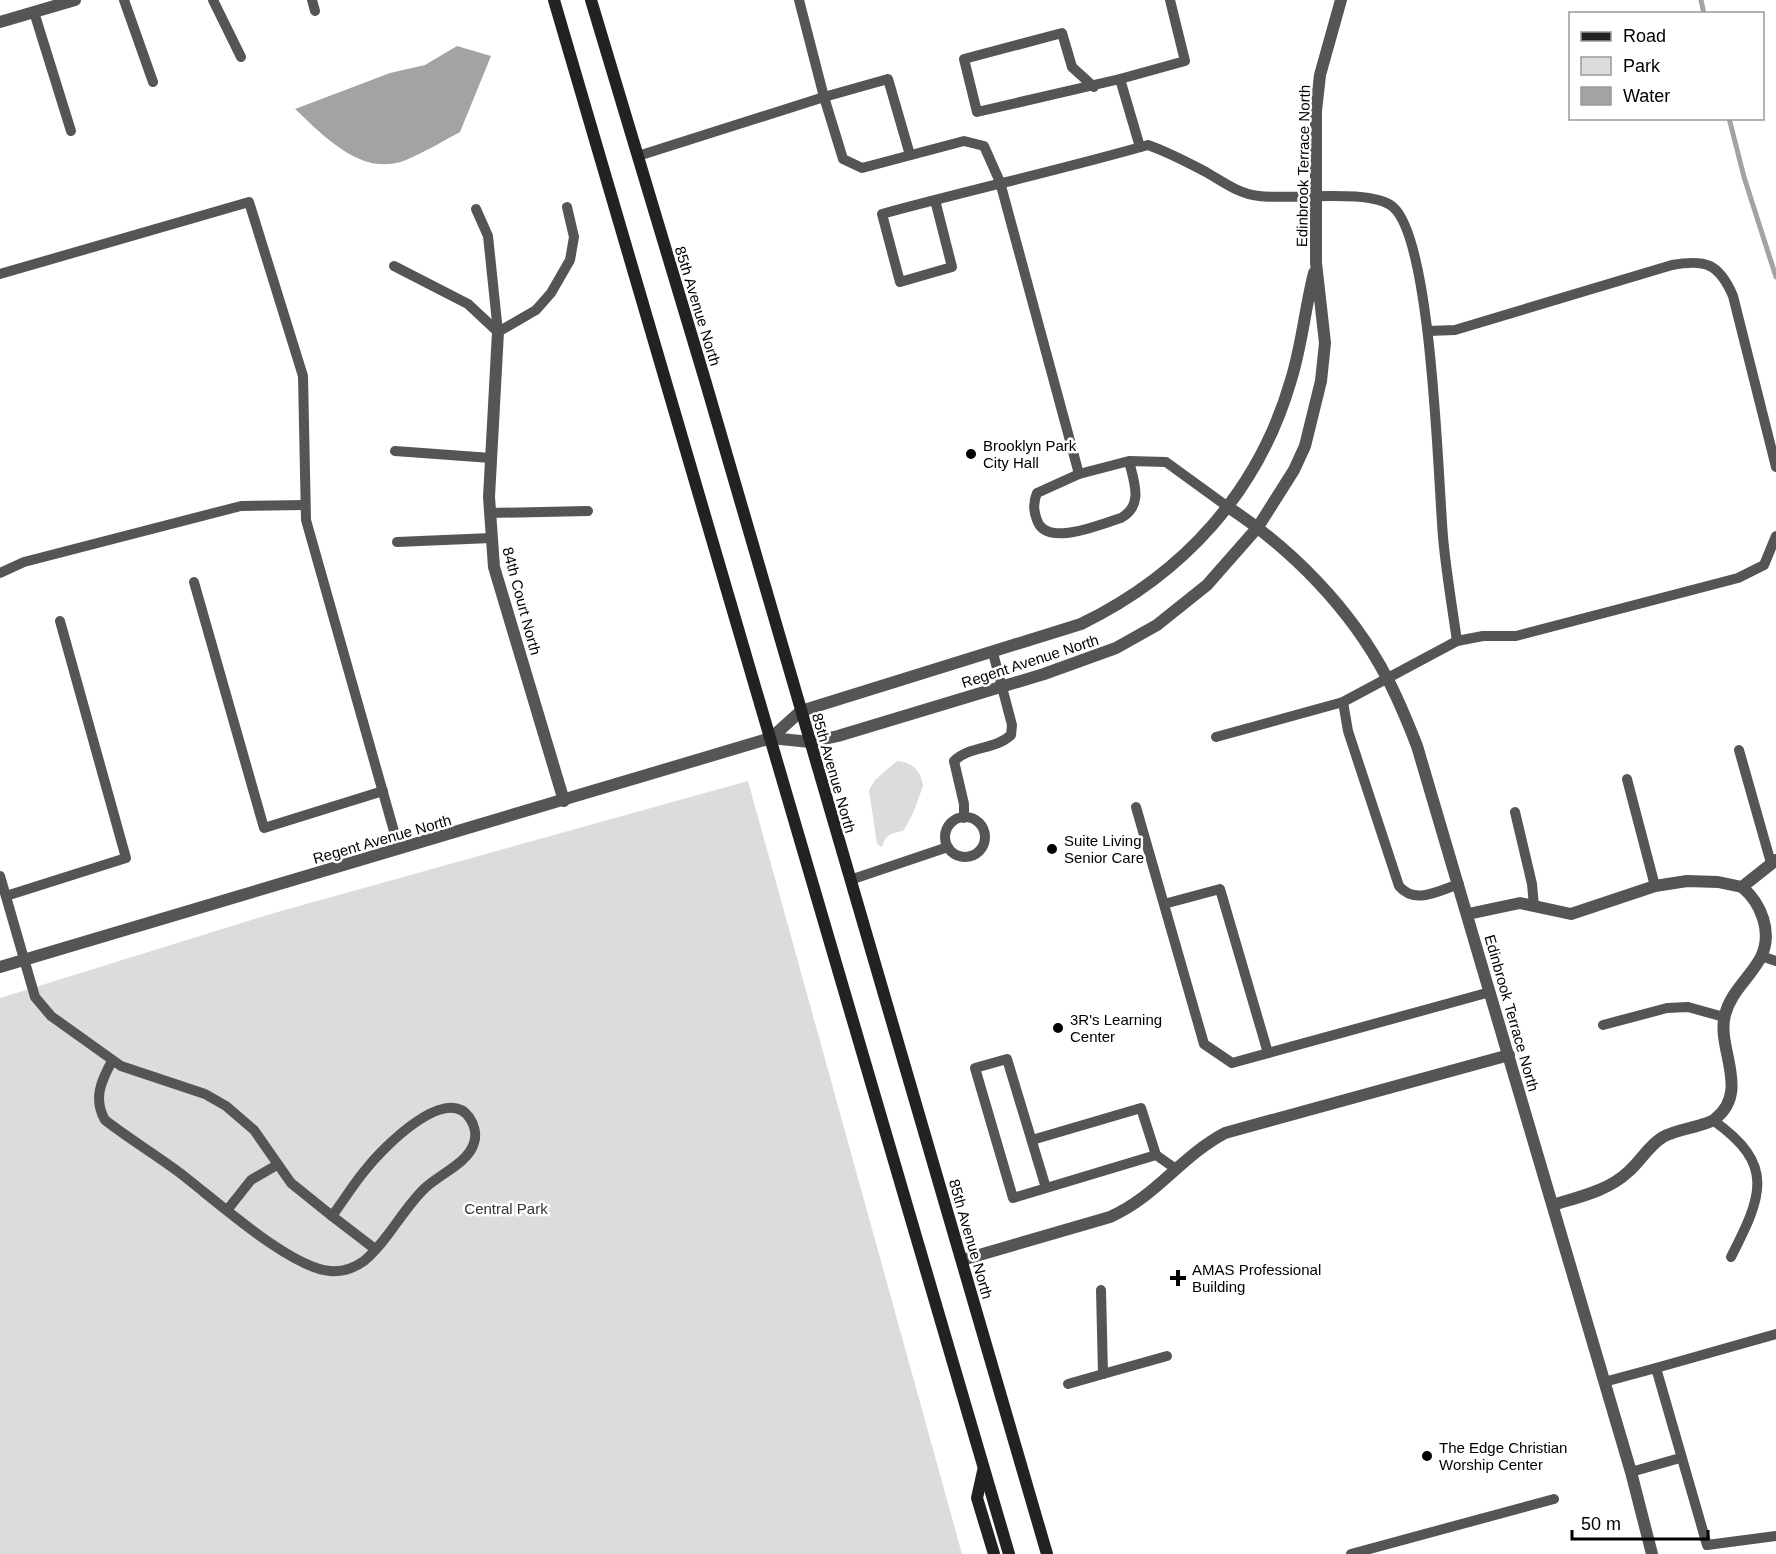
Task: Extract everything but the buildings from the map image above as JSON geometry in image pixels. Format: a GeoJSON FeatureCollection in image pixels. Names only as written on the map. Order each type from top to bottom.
{"type":"FeatureCollection","features":[{"type":"Feature","properties":{"kind":"main road"},"geometry":{"type":"LineString","coordinates":[[554,0],[1009,1554]]}},
{"type":"Feature","properties":{"kind":"main road","name":"85th Avenue North"},"geometry":{"type":"LineString","coordinates":[[591,0],[1047,1554]]}},
{"type":"Feature","properties":{"kind":"main road"},"geometry":{"type":"LineString","coordinates":[[984,1467],[977,1498],[994,1554]]}},
{"type":"Feature","properties":{"kind":"street"},"geometry":{"type":"LineString","coordinates":[[0,22],[34,12],[46,4],[75,0]]}},
{"type":"Feature","properties":{"kind":"street","name":"Edinbrook Terrace North"},"geometry":{"type":"LineString","coordinates":[[1258,526],[1294,470],[1314,416],[1325,343],[1316,263],[1316,111],[1320,75],[1341,0]]}},
{"type":"Feature","properties":{"kind":"street","name":"Edinbrook Terrace North"},"geometry":{"type":"LineString","coordinates":[[1316,263],[1305,310],[1299,351],[1279,416],[1262,453],[1228,507],[1278,542],[1328,594],[1387,677],[1417,746],[1631,1472],[1652,1554]]}},
{"type":"Feature","properties":{"kind":"street","name":"84th Court North"},"geometry":{"type":"LineString","coordinates":[[498,332],[490,513],[494,567],[564,801]]}},
{"type":"Feature","properties":{"kind":"street","name":"Regent Avenue North"},"geometry":{"type":"LineString","coordinates":[[771,738],[801,711],[1081,624],[1138,593],[1172,568],[1228,507]]}},
{"type":"Feature","properties":{"kind":"street","name":"Regent Avenue North"},"geometry":{"type":"LineString","coordinates":[[0,968],[771,738],[810,742],[838,736],[1091,658],[1146,632],[1207,585],[1258,526]]}},
{"type":"Feature","properties":{"kind":"street"},"geometry":{"type":"LineString","coordinates":[[1742,888],[1773,861]]}},
{"type":"Feature","properties":{"kind":"street"},"geometry":{"type":"LineString","coordinates":[[1468,914],[1507,904],[1534,906],[1571,914],[1656,886],[1687,881],[1718,882],[1742,888],[1753,897],[1765,924],[1761,956],[1732,995],[1724,1017],[1724,1037],[1733,1078],[1729,1096],[1714,1121],[1662,1137],[1618,1181],[1553,1205]]}},
{"type":"Feature","properties":{"kind":"street"},"geometry":{"type":"LineString","coordinates":[[962,1260],[1110,1217],[1133,1207],[1203,1145],[1226,1133],[1509,1055]]}},
{"type":"Feature","properties":{"kind":"lane"},"geometry":{"type":"LineString","coordinates":[[124,0],[153,82]]}},
{"type":"Feature","properties":{"kind":"lane"},"geometry":{"type":"LineString","coordinates":[[213,0],[241,57]]}},
{"type":"Feature","properties":{"kind":"lane"},"geometry":{"type":"LineString","coordinates":[[799,0],[843,159],[862,168],[964,141],[984,146],[1000,182],[1079,474]]}},
{"type":"Feature","properties":{"kind":"lane"},"geometry":{"type":"LineString","coordinates":[[1095,87],[1072,67],[1062,33],[964,59],[977,112],[1095,87],[1185,61],[1170,0]]}},
{"type":"Feature","properties":{"kind":"lane"},"geometry":{"type":"LineString","coordinates":[[34,12],[70,131]]}},
{"type":"Feature","properties":{"kind":"lane"},"geometry":{"type":"LineString","coordinates":[[638,156],[888,79],[910,155]]}},
{"type":"Feature","properties":{"kind":"lane"},"geometry":{"type":"LineString","coordinates":[[1120,79],[1140,147]]}},
{"type":"Feature","properties":{"kind":"lane"},"geometry":{"type":"LineString","coordinates":[[935,200],[952,267],[900,282],[882,214],[1000,182],[1148,145],[1168,152],[1227,186],[1249,194],[1316,198],[1375,198],[1393,206],[1405,222],[1417,263],[1428,331],[1443,540],[1457,640]]}},
{"type":"Feature","properties":{"kind":"lane"},"geometry":{"type":"LineString","coordinates":[[0,274],[249,202],[303,376],[306,520],[399,849]]}},
{"type":"Feature","properties":{"kind":"lane"},"geometry":{"type":"LineString","coordinates":[[498,332],[536,310],[551,293],[570,261],[574,237],[567,207]]}},
{"type":"Feature","properties":{"kind":"lane"},"geometry":{"type":"LineString","coordinates":[[476,208],[488,236],[498,332]]}},
{"type":"Feature","properties":{"kind":"lane"},"geometry":{"type":"LineString","coordinates":[[1428,331],[1455,330],[1672,265],[1695,261],[1716,270],[1726,279],[1733,296],[1776,467]]}},
{"type":"Feature","properties":{"kind":"lane"},"geometry":{"type":"LineString","coordinates":[[394,266],[468,304],[498,332]]}},
{"type":"Feature","properties":{"kind":"lane"},"geometry":{"type":"LineString","coordinates":[[395,451],[491,458]]}},
{"type":"Feature","properties":{"kind":"lane"},"geometry":{"type":"LineString","coordinates":[[1129,461],[1136,491],[1135,503],[1130,514],[1059,534],[1046,532],[1038,525],[1034,513],[1037,493],[1079,474],[1129,461],[1166,462],[1228,507]]}},
{"type":"Feature","properties":{"kind":"lane"},"geometry":{"type":"LineString","coordinates":[[0,573],[24,562],[241,506],[305,505]]}},
{"type":"Feature","properties":{"kind":"lane"},"geometry":{"type":"LineString","coordinates":[[490,513],[588,511]]}},
{"type":"Feature","properties":{"kind":"lane"},"geometry":{"type":"LineString","coordinates":[[1216,737],[1343,702],[1457,640],[1483,636],[1516,636],[1738,578],[1764,565],[1776,536]]}},
{"type":"Feature","properties":{"kind":"lane"},"geometry":{"type":"LineString","coordinates":[[397,542],[491,538]]}},
{"type":"Feature","properties":{"kind":"lane"},"geometry":{"type":"LineString","coordinates":[[194,582],[264,828],[383,791]]}},
{"type":"Feature","properties":{"kind":"lane"},"geometry":{"type":"LineString","coordinates":[[6,896],[126,858],[60,621]]}},
{"type":"Feature","properties":{"kind":"lane"},"geometry":{"type":"LineString","coordinates":[[964,818],[964,804],[954,761],[960,755],[1003,742],[1011,735],[1012,725],[993,653]]}},
{"type":"Feature","properties":{"kind":"lane"},"geometry":{"type":"LineString","coordinates":[[1343,702],[1348,731],[1399,886],[1407,896],[1416,897],[1459,884]]}},
{"type":"Feature","properties":{"kind":"lane"},"geometry":{"type":"LineString","coordinates":[[1738,750],[1773,861]]}},
{"type":"Feature","properties":{"kind":"lane"},"geometry":{"type":"LineString","coordinates":[[1627,779],[1656,886]]}},
{"type":"Feature","properties":{"kind":"lane"},"geometry":{"type":"LineString","coordinates":[[1136,807],[1204,1044],[1232,1063],[1490,992]]}},
{"type":"Feature","properties":{"kind":"lane"},"geometry":{"type":"LineString","coordinates":[[1515,812],[1531,877],[1534,906]]}},
{"type":"Feature","properties":{"kind":"lane"},"geometry":{"type":"LineString","coordinates":[[972,819],[982,827],[983,846],[974,855],[967,857],[954,854],[948,847],[946,830],[954,820],[972,819]]}},
{"type":"Feature","properties":{"kind":"lane"},"geometry":{"type":"LineString","coordinates":[[850,880],[948,847]]}},
{"type":"Feature","properties":{"kind":"lane"},"geometry":{"type":"LineString","coordinates":[[0,876],[35,997],[42,1006],[112,1061],[151,1077],[205,1094],[226,1106],[254,1130],[277,1165],[301,1193],[375,1249]]}},
{"type":"Feature","properties":{"kind":"lane"},"geometry":{"type":"LineString","coordinates":[[1164,904],[1220,889],[1268,1053]]}},
{"type":"Feature","properties":{"kind":"lane"},"geometry":{"type":"LineString","coordinates":[[1761,956],[1776,961]]}},
{"type":"Feature","properties":{"kind":"lane"},"geometry":{"type":"LineString","coordinates":[[1603,1025],[1667,1008],[1688,1007],[1724,1017]]}},
{"type":"Feature","properties":{"kind":"lane"},"geometry":{"type":"LineString","coordinates":[[1046,1188],[1007,1059],[975,1068],[1013,1198],[1156,1155]]}},
{"type":"Feature","properties":{"kind":"lane"},"geometry":{"type":"LineString","coordinates":[[112,1061],[99,1089],[98,1100],[105,1120],[295,1258],[316,1269],[332,1271],[355,1267],[375,1249],[425,1188],[469,1154],[475,1141],[474,1126],[467,1114],[452,1107],[439,1110],[409,1128],[366,1168],[332,1216]]}},
{"type":"Feature","properties":{"kind":"lane"},"geometry":{"type":"LineString","coordinates":[[1032,1140],[1141,1108],[1156,1155],[1176,1169]]}},
{"type":"Feature","properties":{"kind":"lane"},"geometry":{"type":"LineString","coordinates":[[1714,1121],[1744,1144],[1757,1162],[1761,1173],[1762,1191],[1759,1202],[1731,1257]]}},
{"type":"Feature","properties":{"kind":"lane"},"geometry":{"type":"LineString","coordinates":[[228,1209],[250,1180],[277,1165]]}},
{"type":"Feature","properties":{"kind":"lane"},"geometry":{"type":"LineString","coordinates":[[1101,1290],[1103,1374]]}},
{"type":"Feature","properties":{"kind":"lane"},"geometry":{"type":"LineString","coordinates":[[1604,1382],[1776,1334]]}},
{"type":"Feature","properties":{"kind":"lane"},"geometry":{"type":"LineString","coordinates":[[1068,1384],[1167,1356]]}},
{"type":"Feature","properties":{"kind":"lane"},"geometry":{"type":"LineString","coordinates":[[1656,1368],[1680,1458],[1707,1545],[1776,1536]]}},
{"type":"Feature","properties":{"kind":"lane"},"geometry":{"type":"LineString","coordinates":[[1631,1472],[1680,1458]]}},
{"type":"Feature","properties":{"kind":"lane"},"geometry":{"type":"LineString","coordinates":[[1351,1554],[1554,1499]]}},
{"type":"Feature","properties":{"kind":"green space"},"geometry":{"type":"Polygon","coordinates":[[[897,761],[915,768],[923,786],[903,831],[889,835],[882,847],[877,844],[869,790],[875,780],[897,761]]]}},
{"type":"Feature","properties":{"kind":"green space","name":"Central Park"},"geometry":{"type":"Polygon","coordinates":[[[748,781],[962,1554],[0,1554],[0,998],[274,913],[748,781]]]}},
{"type":"Feature","properties":{"kind":"water"},"geometry":{"type":"Polygon","coordinates":[[[457,46],[491,56],[460,132],[406,160],[390,164],[359,159],[331,142],[295,109],[390,73],[425,65],[457,46]]]}},
{"type":"Feature","properties":{"kind":"waterway"},"geometry":{"type":"LineString","coordinates":[[1701,0],[1704,12]]}},
{"type":"Feature","properties":{"kind":"waterway"},"geometry":{"type":"LineString","coordinates":[[1730,120],[1744,177],[1776,277]]}},
{"type":"Feature","properties":{"kind":"place","name":"Brooklyn Park City Hall"},"geometry":{"type":"Point","coordinates":[971,454]}},
{"type":"Feature","properties":{"kind":"place","name":"Suite Living Senior Care"},"geometry":{"type":"Point","coordinates":[1052,849]}},
{"type":"Feature","properties":{"kind":"place","name":"3R's Learning Center"},"geometry":{"type":"Point","coordinates":[1058,1028]}},
{"type":"Feature","properties":{"kind":"place","name":"AMAS Professional Building"},"geometry":{"type":"Point","coordinates":[1178,1278]}},
{"type":"Feature","properties":{"kind":"place","name":"The Edge Christian Worship Center"},"geometry":{"type":"Point","coordinates":[1427,1456]}}]}
